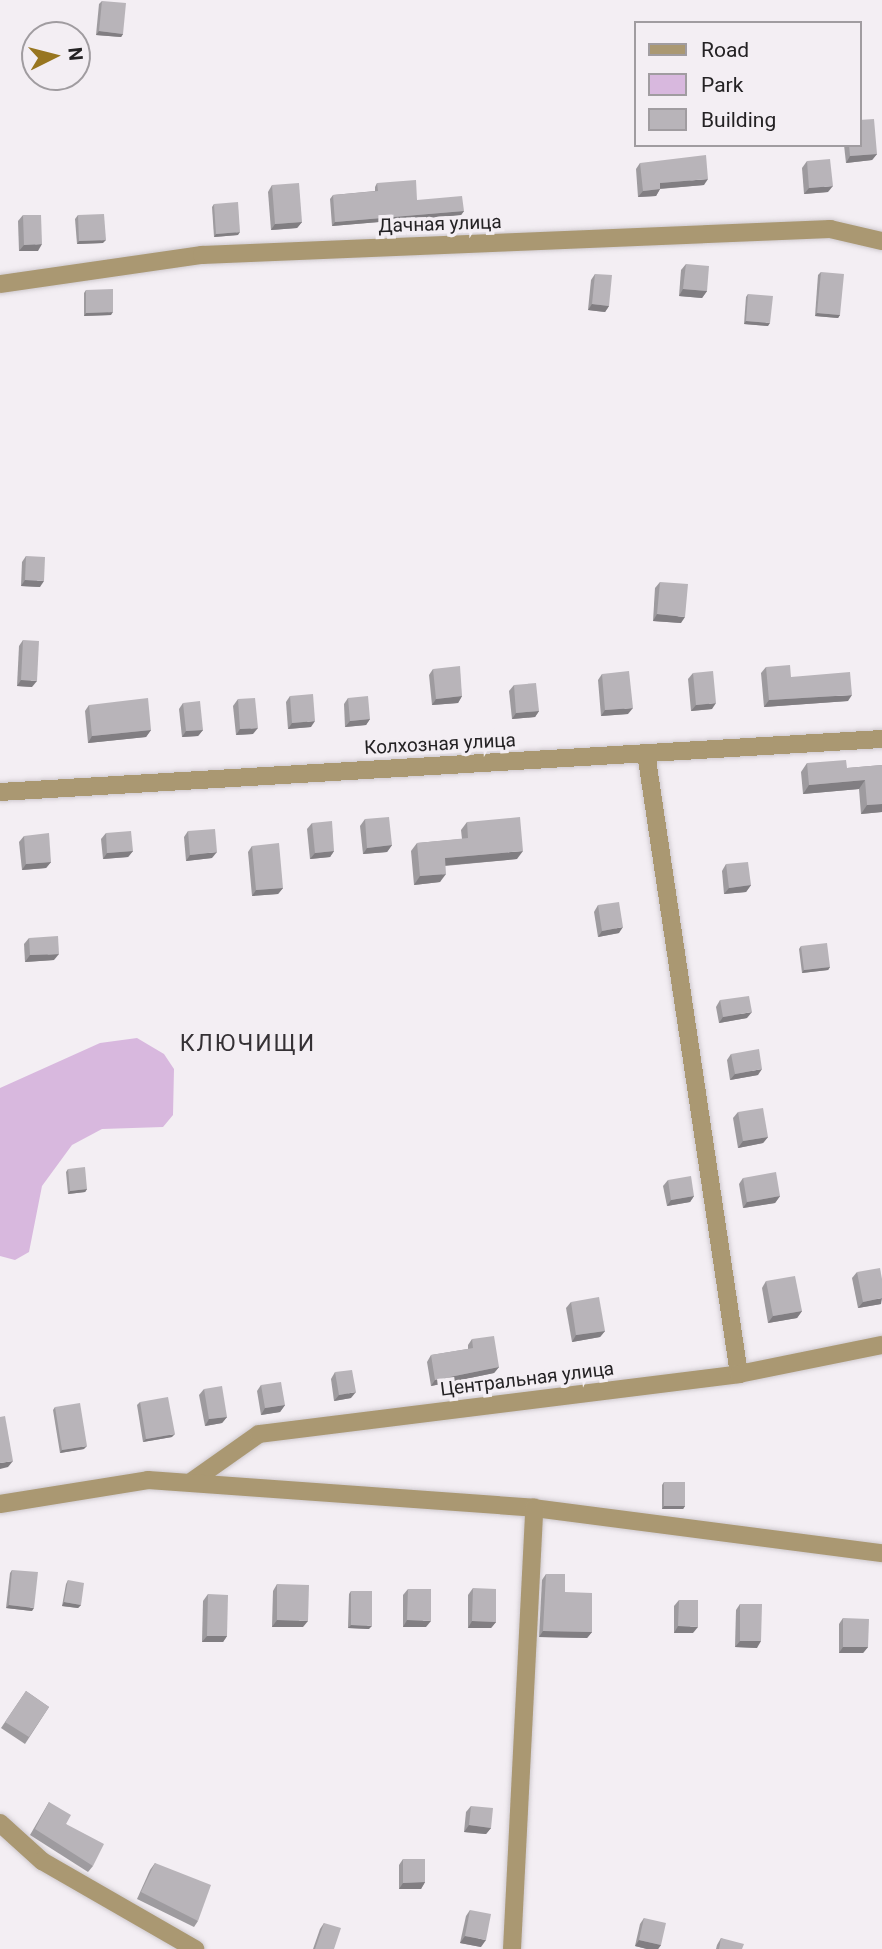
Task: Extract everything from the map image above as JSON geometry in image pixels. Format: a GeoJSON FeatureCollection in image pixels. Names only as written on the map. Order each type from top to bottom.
{"type":"FeatureCollection","features":[{"type":"Feature","properties":{"kind":"street","name":"Дачная улица"},"geometry":{"type":"LineString","coordinates":[[0,284],[202,255],[830,229],[882,240]]}},
{"type":"Feature","properties":{"kind":"street","name":"Колхозная улица"},"geometry":{"type":"LineString","coordinates":[[0,792],[882,738]]}},
{"type":"Feature","properties":{"kind":"street"},"geometry":{"type":"LineString","coordinates":[[646,753],[739,1374]]}},
{"type":"Feature","properties":{"kind":"street","name":"Центральная улица"},"geometry":{"type":"LineString","coordinates":[[191,1482],[259,1434],[739,1374],[882,1345]]}},
{"type":"Feature","properties":{"kind":"street"},"geometry":{"type":"LineString","coordinates":[[0,1504],[148,1480],[191,1482],[534,1508],[882,1553]]}},
{"type":"Feature","properties":{"kind":"street"},"geometry":{"type":"LineString","coordinates":[[512,1949],[534,1508]]}},
{"type":"Feature","properties":{"kind":"street"},"geometry":{"type":"LineString","coordinates":[[0,1823],[42,1861],[195,1949]]}},
{"type":"Feature","properties":{"kind":"green space"},"geometry":{"type":"Polygon","coordinates":[[[137,1038],[164,1054],[174,1069],[173,1115],[163,1127],[102,1129],[72,1145],[42,1186],[29,1252],[15,1260],[0,1256],[0,1088],[100,1043],[137,1038]]]}},
{"type":"Feature","properties":{"kind":"building"},"geometry":{"type":"Polygon","coordinates":[[[102,1],[126,3],[123,34],[99,31],[102,1]]]}},
{"type":"Feature","properties":{"kind":"building"},"geometry":{"type":"Polygon","coordinates":[[[874,119],[877,154],[850,156],[849,147],[861,147],[861,120],[874,119]]]}},
{"type":"Feature","properties":{"kind":"building"},"geometry":{"type":"Polygon","coordinates":[[[706,155],[708,179],[660,183],[660,189],[643,191],[640,163],[706,155]]]}},
{"type":"Feature","properties":{"kind":"building"},"geometry":{"type":"Polygon","coordinates":[[[830,159],[833,186],[809,188],[807,161],[830,159]]]}},
{"type":"Feature","properties":{"kind":"building"},"geometry":{"type":"Polygon","coordinates":[[[416,180],[417,200],[462,196],[464,211],[335,222],[333,195],[378,191],[377,183],[416,180]]]}},
{"type":"Feature","properties":{"kind":"building"},"geometry":{"type":"Polygon","coordinates":[[[299,183],[302,222],[275,224],[272,185],[299,183]]]}},
{"type":"Feature","properties":{"kind":"building"},"geometry":{"type":"Polygon","coordinates":[[[238,202],[240,232],[216,234],[214,204],[238,202]]]}},
{"type":"Feature","properties":{"kind":"building"},"geometry":{"type":"Polygon","coordinates":[[[104,214],[106,240],[79,241],[78,215],[104,214]]]}},
{"type":"Feature","properties":{"kind":"building"},"geometry":{"type":"Polygon","coordinates":[[[23,215],[41,215],[42,244],[24,245],[23,215]]]}},
{"type":"Feature","properties":{"kind":"building"},"geometry":{"type":"Polygon","coordinates":[[[686,264],[709,266],[707,291],[683,289],[686,264]]]}},
{"type":"Feature","properties":{"kind":"building"},"geometry":{"type":"Polygon","coordinates":[[[821,272],[844,274],[840,315],[817,313],[821,272]]]}},
{"type":"Feature","properties":{"kind":"building"},"geometry":{"type":"Polygon","coordinates":[[[595,274],[612,275],[609,306],[592,304],[595,274]]]}},
{"type":"Feature","properties":{"kind":"building"},"geometry":{"type":"Polygon","coordinates":[[[113,289],[113,312],[86,313],[86,290],[113,289]]]}},
{"type":"Feature","properties":{"kind":"building"},"geometry":{"type":"Polygon","coordinates":[[[748,294],[773,296],[770,323],[746,321],[748,294]]]}},
{"type":"Feature","properties":{"kind":"building"},"geometry":{"type":"Polygon","coordinates":[[[26,556],[45,557],[44,581],[25,580],[26,556]]]}},
{"type":"Feature","properties":{"kind":"building"},"geometry":{"type":"Polygon","coordinates":[[[660,582],[688,584],[685,617],[657,614],[660,582]]]}},
{"type":"Feature","properties":{"kind":"building"},"geometry":{"type":"Polygon","coordinates":[[[23,640],[39,641],[37,681],[21,680],[23,640]]]}},
{"type":"Feature","properties":{"kind":"building"},"geometry":{"type":"Polygon","coordinates":[[[790,665],[791,677],[850,672],[852,695],[769,700],[766,667],[790,665]]]}},
{"type":"Feature","properties":{"kind":"building"},"geometry":{"type":"Polygon","coordinates":[[[460,666],[462,696],[436,699],[433,669],[460,666]]]}},
{"type":"Feature","properties":{"kind":"building"},"geometry":{"type":"Polygon","coordinates":[[[629,671],[633,708],[605,710],[602,674],[629,671]]]}},
{"type":"Feature","properties":{"kind":"building"},"geometry":{"type":"Polygon","coordinates":[[[713,671],[716,703],[696,705],[693,673],[713,671]]]}},
{"type":"Feature","properties":{"kind":"building"},"geometry":{"type":"Polygon","coordinates":[[[536,683],[539,711],[516,713],[514,685],[536,683]]]}},
{"type":"Feature","properties":{"kind":"building"},"geometry":{"type":"Polygon","coordinates":[[[313,694],[315,721],[292,723],[290,696],[313,694]]]}},
{"type":"Feature","properties":{"kind":"building"},"geometry":{"type":"Polygon","coordinates":[[[368,696],[370,719],[350,721],[348,698],[368,696]]]}},
{"type":"Feature","properties":{"kind":"building"},"geometry":{"type":"Polygon","coordinates":[[[148,698],[151,730],[92,736],[89,705],[148,698]]]}},
{"type":"Feature","properties":{"kind":"building"},"geometry":{"type":"Polygon","coordinates":[[[255,698],[258,728],[240,729],[238,699],[255,698]]]}},
{"type":"Feature","properties":{"kind":"building"},"geometry":{"type":"Polygon","coordinates":[[[200,701],[203,730],[186,731],[183,703],[200,701]]]}},
{"type":"Feature","properties":{"kind":"building"},"geometry":{"type":"Polygon","coordinates":[[[846,760],[847,768],[882,765],[882,804],[867,805],[865,780],[809,785],[807,763],[846,760]]]}},
{"type":"Feature","properties":{"kind":"building"},"geometry":{"type":"Polygon","coordinates":[[[389,817],[392,845],[367,848],[365,819],[389,817]]]}},
{"type":"Feature","properties":{"kind":"building"},"geometry":{"type":"Polygon","coordinates":[[[520,817],[523,851],[445,858],[446,874],[420,876],[417,843],[468,838],[467,822],[520,817]]]}},
{"type":"Feature","properties":{"kind":"building"},"geometry":{"type":"Polygon","coordinates":[[[332,821],[334,851],[315,853],[312,823],[332,821]]]}},
{"type":"Feature","properties":{"kind":"building"},"geometry":{"type":"Polygon","coordinates":[[[215,829],[217,852],[190,855],[188,831],[215,829]]]}},
{"type":"Feature","properties":{"kind":"building"},"geometry":{"type":"Polygon","coordinates":[[[131,831],[133,851],[107,853],[106,833],[131,831]]]}},
{"type":"Feature","properties":{"kind":"building"},"geometry":{"type":"Polygon","coordinates":[[[49,833],[51,862],[26,864],[24,836],[49,833]]]}},
{"type":"Feature","properties":{"kind":"building"},"geometry":{"type":"Polygon","coordinates":[[[279,843],[283,888],[256,890],[252,846],[279,843]]]}},
{"type":"Feature","properties":{"kind":"building"},"geometry":{"type":"Polygon","coordinates":[[[748,862],[751,885],[729,888],[726,864],[748,862]]]}},
{"type":"Feature","properties":{"kind":"building"},"geometry":{"type":"Polygon","coordinates":[[[619,902],[623,927],[602,931],[598,905],[619,902]]]}},
{"type":"Feature","properties":{"kind":"building"},"geometry":{"type":"Polygon","coordinates":[[[58,936],[59,954],[30,955],[29,938],[58,936]]]}},
{"type":"Feature","properties":{"kind":"building"},"geometry":{"type":"Polygon","coordinates":[[[827,943],[830,967],[804,970],[801,946],[827,943]]]}},
{"type":"Feature","properties":{"kind":"building"},"geometry":{"type":"Polygon","coordinates":[[[749,996],[752,1012],[723,1017],[720,1000],[749,996]]]}},
{"type":"Feature","properties":{"kind":"building"},"geometry":{"type":"Polygon","coordinates":[[[759,1049],[762,1069],[735,1074],[731,1054],[759,1049]]]}},
{"type":"Feature","properties":{"kind":"building"},"geometry":{"type":"Polygon","coordinates":[[[763,1108],[768,1137],[743,1141],[738,1112],[763,1108]]]}},
{"type":"Feature","properties":{"kind":"building"},"geometry":{"type":"Polygon","coordinates":[[[85,1167],[87,1189],[70,1191],[68,1169],[85,1167]]]}},
{"type":"Feature","properties":{"kind":"building"},"geometry":{"type":"Polygon","coordinates":[[[776,1172],[780,1196],[747,1202],[743,1178],[776,1172]]]}},
{"type":"Feature","properties":{"kind":"building"},"geometry":{"type":"Polygon","coordinates":[[[691,1176],[694,1196],[671,1200],[668,1180],[691,1176]]]}},
{"type":"Feature","properties":{"kind":"building"},"geometry":{"type":"Polygon","coordinates":[[[880,1268],[882,1298],[863,1302],[857,1272],[880,1268]]]}},
{"type":"Feature","properties":{"kind":"building"},"geometry":{"type":"Polygon","coordinates":[[[795,1276],[802,1311],[773,1316],[766,1281],[795,1276]]]}},
{"type":"Feature","properties":{"kind":"building"},"geometry":{"type":"Polygon","coordinates":[[[599,1297],[605,1331],[576,1335],[571,1302],[599,1297]]]}},
{"type":"Feature","properties":{"kind":"building"},"geometry":{"type":"Polygon","coordinates":[[[494,1336],[499,1367],[435,1380],[431,1355],[473,1348],[472,1339],[494,1336]]]}},
{"type":"Feature","properties":{"kind":"building"},"geometry":{"type":"Polygon","coordinates":[[[352,1370],[356,1392],[339,1395],[335,1372],[352,1370]]]}},
{"type":"Feature","properties":{"kind":"building"},"geometry":{"type":"Polygon","coordinates":[[[281,1382],[285,1405],[265,1408],[261,1385],[281,1382]]]}},
{"type":"Feature","properties":{"kind":"building"},"geometry":{"type":"Polygon","coordinates":[[[222,1386],[227,1417],[209,1419],[204,1389],[222,1386]]]}},
{"type":"Feature","properties":{"kind":"building"},"geometry":{"type":"Polygon","coordinates":[[[168,1397],[175,1434],[146,1439],[140,1402],[168,1397]]]}},
{"type":"Feature","properties":{"kind":"building"},"geometry":{"type":"Polygon","coordinates":[[[80,1403],[87,1446],[62,1450],[55,1407],[80,1403]]]}},
{"type":"Feature","properties":{"kind":"building"},"geometry":{"type":"Polygon","coordinates":[[[5,1416],[13,1461],[0,1463],[0,1417],[5,1416]]]}},
{"type":"Feature","properties":{"kind":"building"},"geometry":{"type":"Polygon","coordinates":[[[664,1482],[685,1482],[685,1506],[664,1506],[664,1482]]]}},
{"type":"Feature","properties":{"kind":"building"},"geometry":{"type":"Polygon","coordinates":[[[12,1570],[38,1572],[34,1608],[9,1605],[12,1570]]]}},
{"type":"Feature","properties":{"kind":"building"},"geometry":{"type":"Polygon","coordinates":[[[546,1574],[565,1574],[565,1592],[592,1593],[592,1632],[543,1631],[546,1574]]]}},
{"type":"Feature","properties":{"kind":"building"},"geometry":{"type":"Polygon","coordinates":[[[68,1580],[84,1583],[81,1605],[64,1602],[68,1580]]]}},
{"type":"Feature","properties":{"kind":"building"},"geometry":{"type":"Polygon","coordinates":[[[277,1584],[309,1585],[308,1621],[277,1620],[277,1584]]]}},
{"type":"Feature","properties":{"kind":"building"},"geometry":{"type":"Polygon","coordinates":[[[473,1588],[496,1589],[496,1622],[472,1621],[473,1588]]]}},
{"type":"Feature","properties":{"kind":"building"},"geometry":{"type":"Polygon","coordinates":[[[408,1589],[431,1589],[431,1621],[407,1620],[408,1589]]]}},
{"type":"Feature","properties":{"kind":"building"},"geometry":{"type":"Polygon","coordinates":[[[351,1591],[372,1591],[372,1626],[351,1625],[351,1591]]]}},
{"type":"Feature","properties":{"kind":"building"},"geometry":{"type":"Polygon","coordinates":[[[208,1594],[228,1595],[227,1636],[207,1636],[208,1594]]]}},
{"type":"Feature","properties":{"kind":"building"},"geometry":{"type":"Polygon","coordinates":[[[679,1600],[698,1600],[698,1627],[678,1626],[679,1600]]]}},
{"type":"Feature","properties":{"kind":"building"},"geometry":{"type":"Polygon","coordinates":[[[740,1604],[762,1604],[761,1641],[740,1641],[740,1604]]]}},
{"type":"Feature","properties":{"kind":"building"},"geometry":{"type":"Polygon","coordinates":[[[843,1618],[869,1619],[868,1647],[843,1647],[843,1618]]]}},
{"type":"Feature","properties":{"kind":"building"},"geometry":{"type":"Polygon","coordinates":[[[26,1691],[49,1707],[29,1737],[5,1722],[26,1691]]]}},
{"type":"Feature","properties":{"kind":"building"},"geometry":{"type":"Polygon","coordinates":[[[49,1802],[71,1815],[66,1824],[104,1844],[93,1866],[35,1829],[49,1802]]]}},
{"type":"Feature","properties":{"kind":"building"},"geometry":{"type":"Polygon","coordinates":[[[471,1806],[493,1808],[491,1828],[469,1825],[471,1806]]]}},
{"type":"Feature","properties":{"kind":"building"},"geometry":{"type":"Polygon","coordinates":[[[403,1859],[425,1859],[425,1882],[403,1883],[403,1859]]]}},
{"type":"Feature","properties":{"kind":"building"},"geometry":{"type":"Polygon","coordinates":[[[155,1863],[211,1885],[198,1921],[141,1892],[155,1863]]]}},
{"type":"Feature","properties":{"kind":"building"},"geometry":{"type":"Polygon","coordinates":[[[470,1910],[491,1914],[486,1940],[465,1936],[470,1910]]]}},
{"type":"Feature","properties":{"kind":"building"},"geometry":{"type":"Polygon","coordinates":[[[644,1918],[666,1923],[661,1945],[639,1940],[644,1918]]]}},
{"type":"Feature","properties":{"kind":"building"},"geometry":{"type":"Polygon","coordinates":[[[324,1923],[341,1928],[334,1949],[315,1949],[324,1923]]]}},
{"type":"Feature","properties":{"kind":"building"},"geometry":{"type":"Polygon","coordinates":[[[721,1938],[744,1944],[742,1949],[719,1949],[721,1938]]]}},
{"type":"Feature","properties":{"kind":"district","name":"КЛЮЧИЩИ"},"geometry":{"type":"Point","coordinates":[248,1044]}}]}
